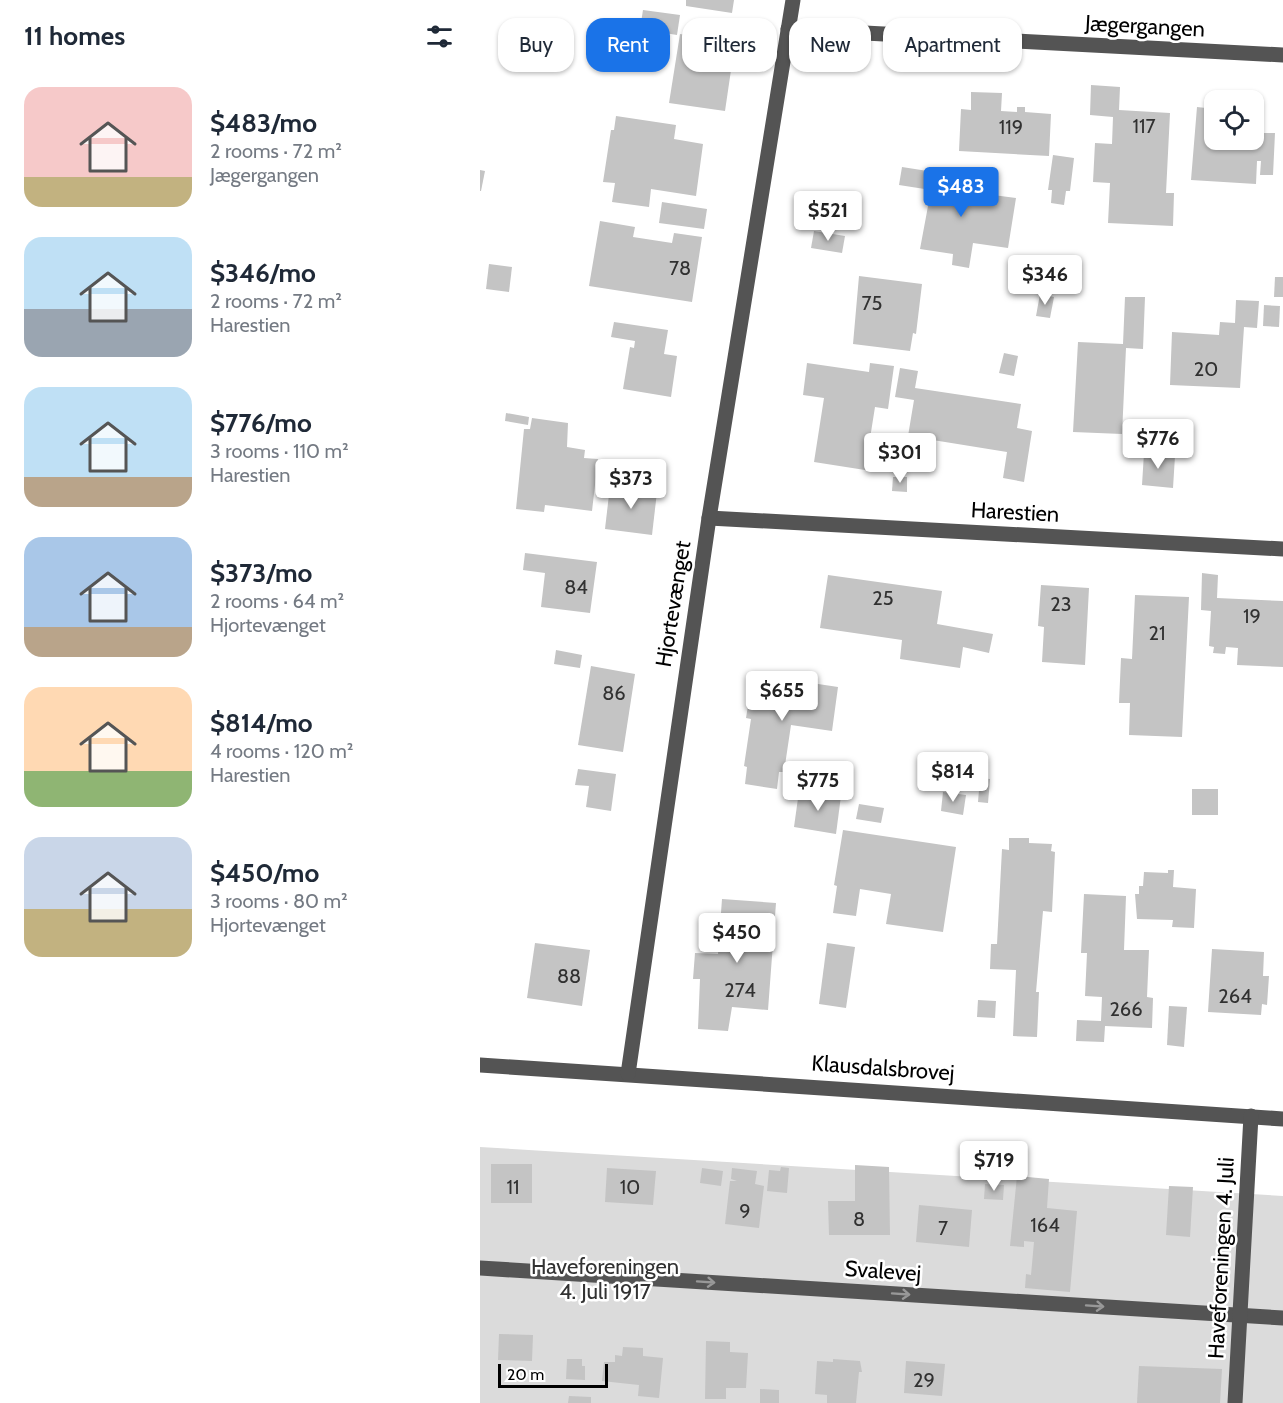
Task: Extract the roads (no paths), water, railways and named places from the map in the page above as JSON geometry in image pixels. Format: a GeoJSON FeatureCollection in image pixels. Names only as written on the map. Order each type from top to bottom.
{"type":"FeatureCollection","features":[{"type":"Feature","properties":{"kind":"street","name":"Hjortevænget"},"geometry":{"type":"LineString","coordinates":[[627,1074],[709,518],[793,0]]}},
{"type":"Feature","properties":{"kind":"street","name":"Jægergangen"},"geometry":{"type":"LineString","coordinates":[[788,29],[1283,56]]}},
{"type":"Feature","properties":{"kind":"street","name":"Harestien"},"geometry":{"type":"LineString","coordinates":[[709,518],[1283,549]]}},
{"type":"Feature","properties":{"kind":"street","name":"Klausdalsbrovej"},"geometry":{"type":"LineString","coordinates":[[480,1065],[1283,1119]]}},
{"type":"Feature","properties":{"kind":"street","name":"Haveforeningen 4. Juli"},"geometry":{"type":"LineString","coordinates":[[1235,1403],[1251,1116]]}},
{"type":"Feature","properties":{"kind":"street","name":"Svalevej"},"geometry":{"type":"LineString","coordinates":[[480,1268],[1283,1318]]}},
{"type":"Feature","properties":{"kind":"park label","name":"Haveforeningen 4. Juli 1917"},"geometry":{"type":"Point","coordinates":[605,1278]}}]}
